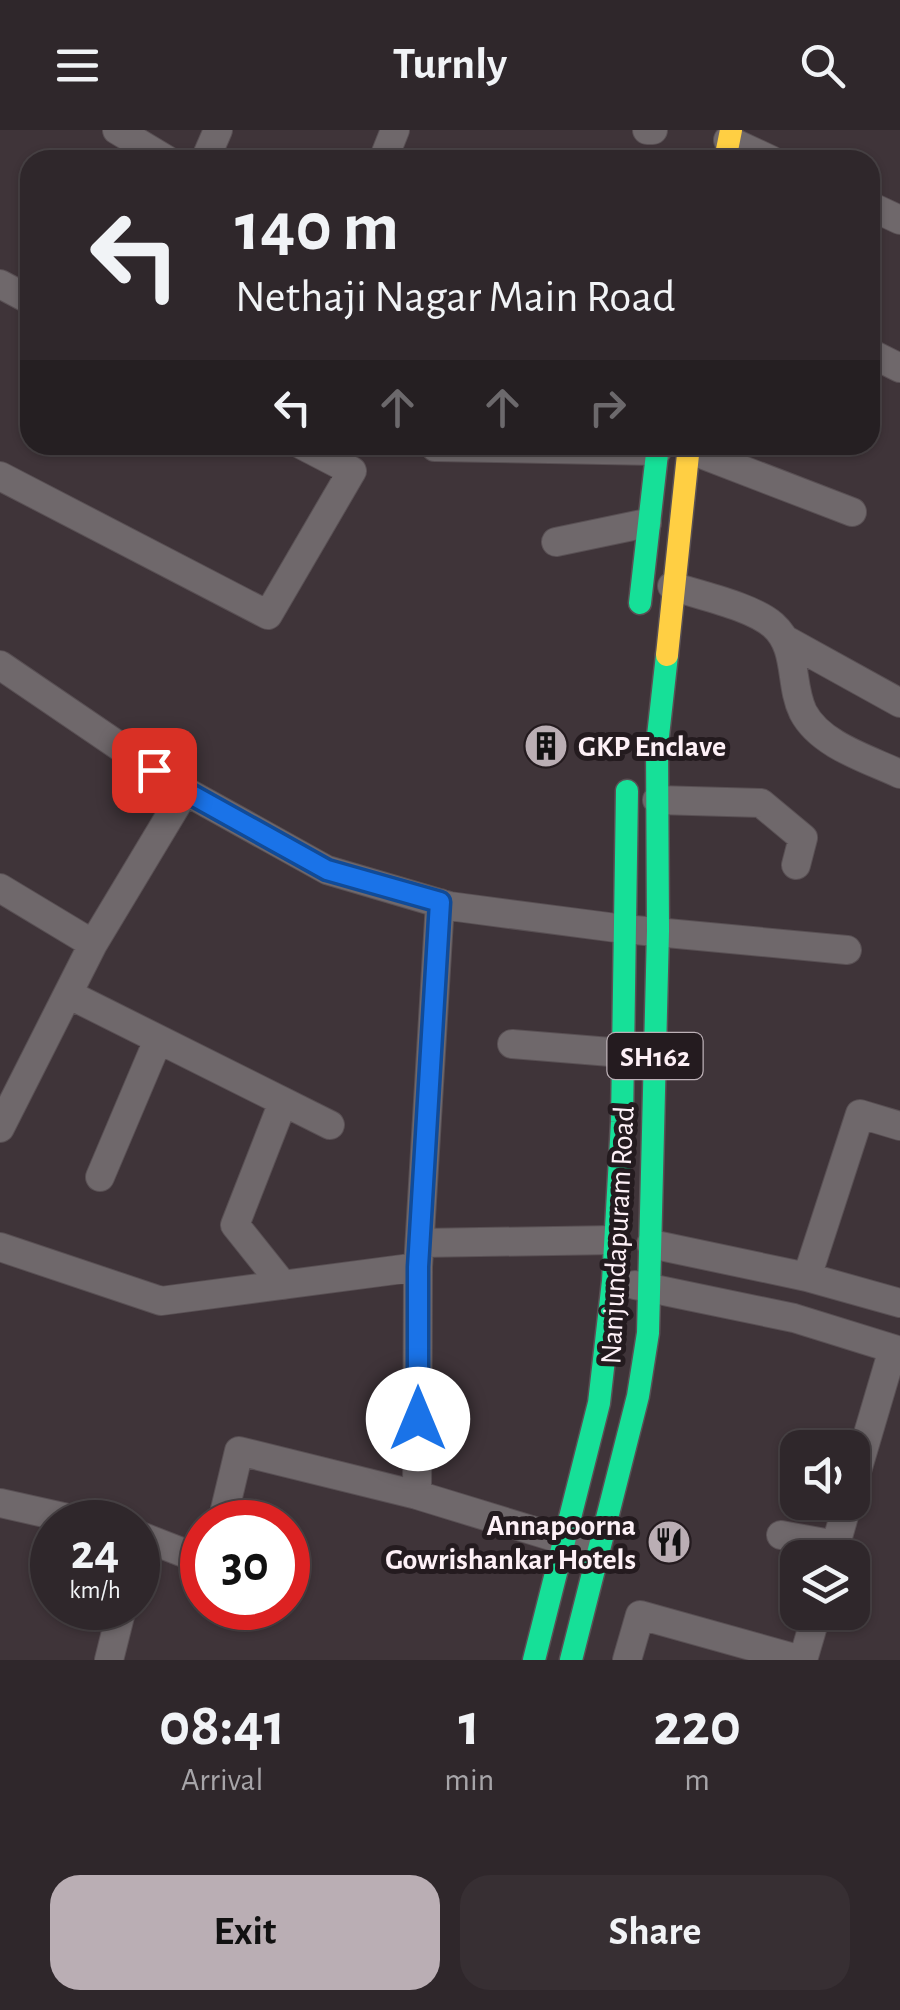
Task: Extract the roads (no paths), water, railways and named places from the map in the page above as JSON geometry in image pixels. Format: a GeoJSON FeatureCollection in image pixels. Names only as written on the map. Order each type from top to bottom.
{"type":"FeatureCollection","features":[{"type":"Feature","properties":{"kind":"main road"},"geometry":{"type":"LineString","coordinates":[[638,621],[656,455]]}},
{"type":"Feature","properties":{"kind":"main road","name":"Nanjundapuram Road"},"geometry":{"type":"LineString","coordinates":[[571,1660],[638,1396],[651,1288],[658,931],[657,745],[687,455]]}},
{"type":"Feature","properties":{"kind":"main road","name":"Nanjundapuram Road"},"geometry":{"type":"LineString","coordinates":[[534,1660],[599,1404],[613,1280],[628,776]]}},
{"type":"Feature","properties":{"kind":"street"},"geometry":{"type":"LineString","coordinates":[[117,130],[151,150]]}},
{"type":"Feature","properties":{"kind":"street"},"geometry":{"type":"LineString","coordinates":[[0,476],[268,615],[352,472],[321,455]]}},
{"type":"Feature","properties":{"kind":"street"},"geometry":{"type":"LineString","coordinates":[[708,455],[852,512]]}},
{"type":"Feature","properties":{"kind":"street"},"geometry":{"type":"LineString","coordinates":[[556,542],[647,523]]}},
{"type":"Feature","properties":{"kind":"street"},"geometry":{"type":"LineString","coordinates":[[672,586],[760,617],[788,641],[900,703]]}},
{"type":"Feature","properties":{"kind":"street"},"geometry":{"type":"LineString","coordinates":[[788,641],[802,709],[810,722],[832,742],[900,774]]}},
{"type":"Feature","properties":{"kind":"street"},"geometry":{"type":"LineString","coordinates":[[0,666],[185,791],[327,870],[440,902],[624,929],[847,950]]}},
{"type":"Feature","properties":{"kind":"street"},"geometry":{"type":"LineString","coordinates":[[0,1128],[93,944],[185,791]]}},
{"type":"Feature","properties":{"kind":"street"},"geometry":{"type":"LineString","coordinates":[[657,800],[761,803],[804,838],[796,865]]}},
{"type":"Feature","properties":{"kind":"street"},"geometry":{"type":"LineString","coordinates":[[0,888],[93,944]]}},
{"type":"Feature","properties":{"kind":"street"},"geometry":{"type":"LineString","coordinates":[[417,1495],[419,1255],[440,902]]}},
{"type":"Feature","properties":{"kind":"street"},"geometry":{"type":"LineString","coordinates":[[68,994],[330,1125]]}},
{"type":"Feature","properties":{"kind":"street"},"geometry":{"type":"LineString","coordinates":[[100,1177],[158,1040]]}},
{"type":"Feature","properties":{"kind":"street"},"geometry":{"type":"LineString","coordinates":[[512,1044],[622,1053]]}},
{"type":"Feature","properties":{"kind":"street"},"geometry":{"type":"LineString","coordinates":[[283,1102],[235,1226],[283,1284]]}},
{"type":"Feature","properties":{"kind":"street"},"geometry":{"type":"LineString","coordinates":[[807,1277],[860,1114],[900,1126]]}},
{"type":"Feature","properties":{"kind":"street"},"geometry":{"type":"LineString","coordinates":[[0,1247],[162,1300],[283,1284],[419,1255],[615,1240]]}},
{"type":"Feature","properties":{"kind":"street"},"geometry":{"type":"LineString","coordinates":[[651,1244],[807,1277],[900,1303]]}},
{"type":"Feature","properties":{"kind":"street"},"geometry":{"type":"LineString","coordinates":[[613,1280],[794,1318],[896,1350],[870,1432]]}},
{"type":"Feature","properties":{"kind":"street"},"geometry":{"type":"LineString","coordinates":[[227,1500],[239,1452],[417,1495],[599,1550]]}},
{"type":"Feature","properties":{"kind":"street"},"geometry":{"type":"LineString","coordinates":[[0,1503],[30,1510]]}},
{"type":"Feature","properties":{"kind":"street"},"geometry":{"type":"LineString","coordinates":[[781,1535],[797,1540]]}},
{"type":"Feature","properties":{"kind":"street"},"geometry":{"type":"LineString","coordinates":[[627,1660],[640,1615],[802,1660],[811,1630]]}},
{"type":"Feature","properties":{"kind":"street"},"geometry":{"type":"LineString","coordinates":[[109,1660],[116,1630]]}},
{"type":"Feature","properties":{"kind":"place","name":"GKP Enclave"},"geometry":{"type":"Point","coordinates":[546,746]}},
{"type":"Feature","properties":{"kind":"place","name":"Annapoorna Gowrishankar Hotels"},"geometry":{"type":"Point","coordinates":[669,1542]}}]}
